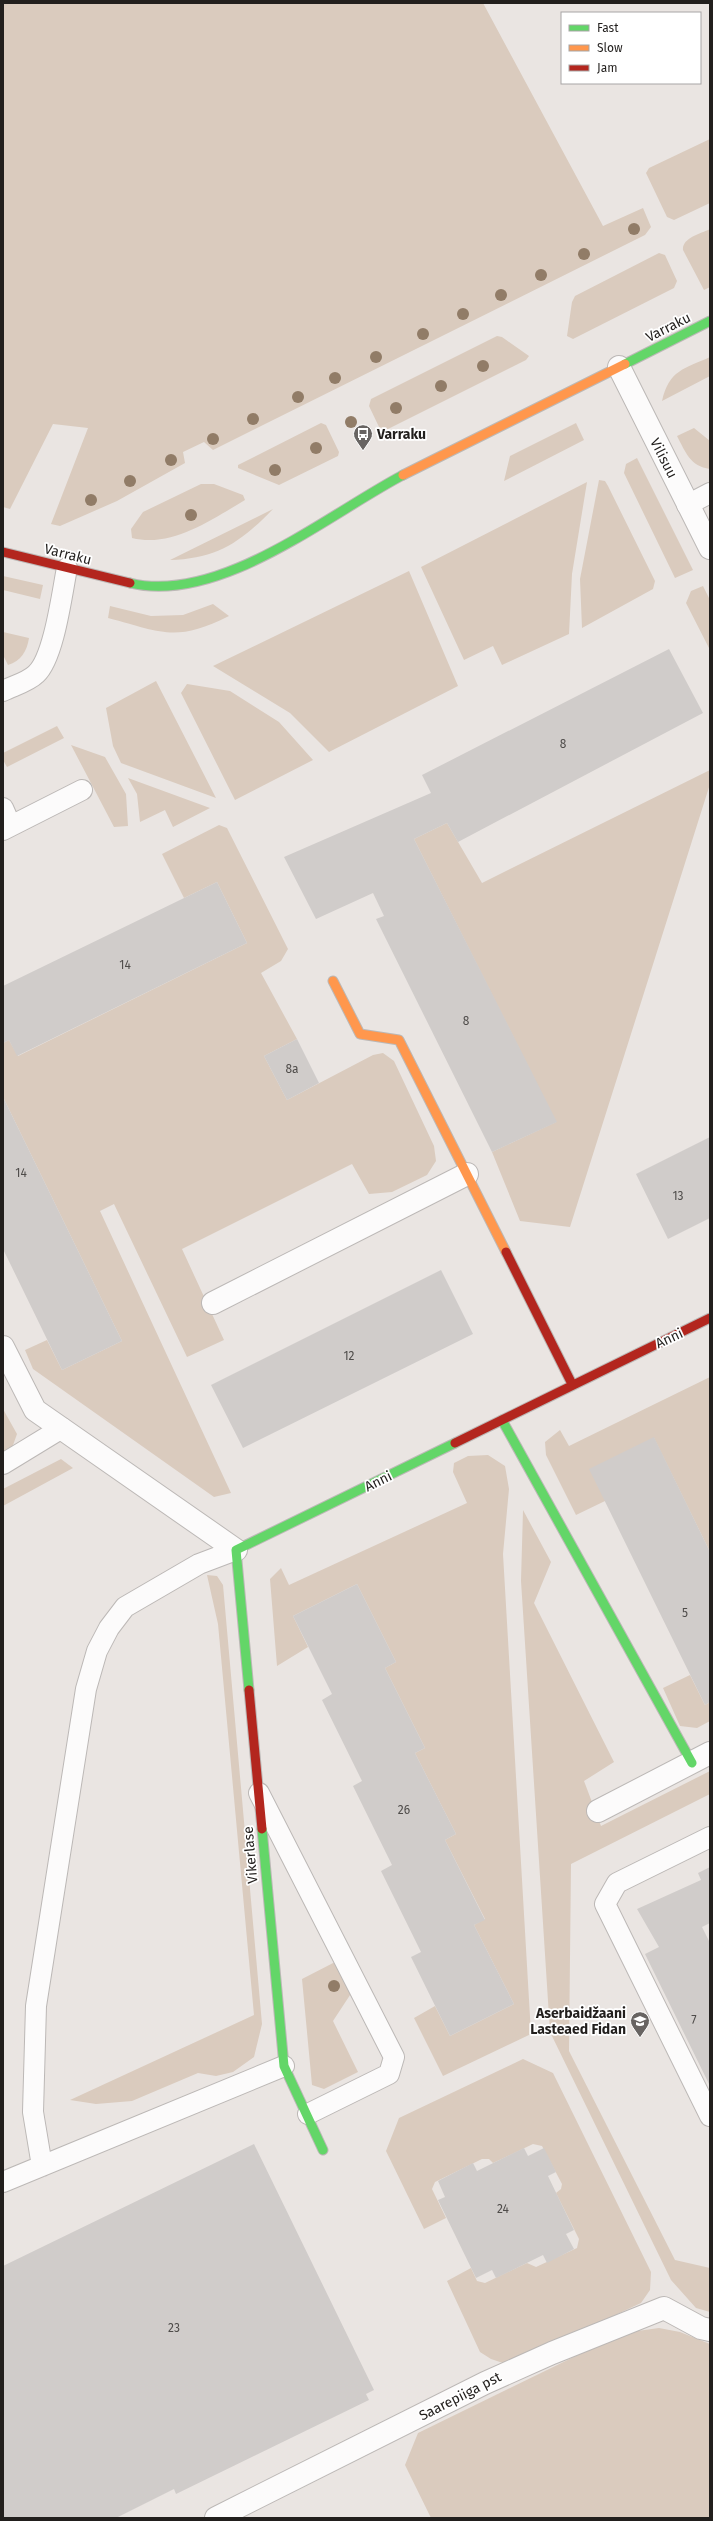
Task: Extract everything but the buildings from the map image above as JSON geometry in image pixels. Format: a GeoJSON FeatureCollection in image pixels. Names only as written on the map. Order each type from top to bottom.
{"type":"FeatureCollection","features":[{"type":"Feature","properties":{"kind":"street","name":"Varraku"},"geometry":{"type":"LineString","coordinates":[[3,552],[149,588],[173,588],[231,572],[262,558],[378,489],[710,321]]}},
{"type":"Feature","properties":{"kind":"street","name":"Vilisuu"},"geometry":{"type":"LineString","coordinates":[[620,367],[687,505],[710,548]]}},
{"type":"Feature","properties":{"kind":"street"},"geometry":{"type":"LineString","coordinates":[[332,981],[360,1034],[399,1040],[572,1384]]}},
{"type":"Feature","properties":{"kind":"street"},"geometry":{"type":"LineString","coordinates":[[213,1302],[467,1174]]}},
{"type":"Feature","properties":{"kind":"street","name":"Anni"},"geometry":{"type":"LineString","coordinates":[[236,1550],[502,1420],[572,1384],[710,1318]]}},
{"type":"Feature","properties":{"kind":"street"},"geometry":{"type":"LineString","coordinates":[[3,1347],[35,1410],[236,1550]]}},
{"type":"Feature","properties":{"kind":"street"},"geometry":{"type":"LineString","coordinates":[[502,1420],[701,1758],[598,1811]]}},
{"type":"Feature","properties":{"kind":"street","name":"Vikerlase"},"geometry":{"type":"LineString","coordinates":[[236,1550],[284,2066],[308,2114],[323,2150]]}},
{"type":"Feature","properties":{"kind":"street","name":"Saarepiiga pst"},"geometry":{"type":"LineString","coordinates":[[216,2518],[485,2383],[552,2353],[664,2308],[701,2328],[710,2330]]}},
{"type":"Feature","properties":{"kind":"lane"},"geometry":{"type":"LineString","coordinates":[[687,505],[710,493]]}},
{"type":"Feature","properties":{"kind":"lane"},"geometry":{"type":"LineString","coordinates":[[3,691],[36,674],[44,663],[54,636],[67,568]]}},
{"type":"Feature","properties":{"kind":"lane"},"geometry":{"type":"LineString","coordinates":[[6,821],[82,790]]}},
{"type":"Feature","properties":{"kind":"lane"},"geometry":{"type":"LineString","coordinates":[[3,1464],[62,1428]]}},
{"type":"Feature","properties":{"kind":"lane"},"geometry":{"type":"LineString","coordinates":[[42,2166],[33,2112],[36,2006],[86,1689],[97,1651],[109,1628],[125,1607],[199,1564],[236,1550]]}},
{"type":"Feature","properties":{"kind":"lane"},"geometry":{"type":"LineString","coordinates":[[258,1791],[394,2057],[389,2074],[308,2114]]}},
{"type":"Feature","properties":{"kind":"lane"},"geometry":{"type":"LineString","coordinates":[[710,1837],[617,1883],[605,1904],[710,2116]]}},
{"type":"Feature","properties":{"kind":"lane"},"geometry":{"type":"LineString","coordinates":[[3,2182],[284,2066]]}},
{"type":"Feature","properties":{"kind":"shaded area"},"geometry":{"type":"Polygon","coordinates":[[[3,3],[483,3],[603,226],[643,208],[651,227],[645,235],[213,450],[204,442],[183,452],[185,463],[117,501],[60,526],[51,524],[88,428],[53,424],[10,509],[3,507],[3,3]]]}},
{"type":"Feature","properties":{"kind":"shaded area"},"geometry":{"type":"Polygon","coordinates":[[[710,139],[710,203],[674,220],[667,217],[646,173],[649,168],[710,139]]]}},
{"type":"Feature","properties":{"kind":"shaded area"},"geometry":{"type":"Polygon","coordinates":[[[710,229],[710,287],[704,290],[683,250],[683,246],[688,239],[710,229]]]}},
{"type":"Feature","properties":{"kind":"shaded area"},"geometry":{"type":"Polygon","coordinates":[[[659,253],[665,255],[677,281],[674,288],[573,339],[567,336],[572,302],[575,296],[659,253]]]}},
{"type":"Feature","properties":{"kind":"shaded area"},"geometry":{"type":"Polygon","coordinates":[[[497,336],[502,337],[529,356],[526,360],[386,430],[380,429],[369,406],[371,399],[497,336]]]}},
{"type":"Feature","properties":{"kind":"shaded area"},"geometry":{"type":"Polygon","coordinates":[[[710,357],[710,376],[662,401],[665,391],[673,377],[685,368],[710,357]]]}},
{"type":"Feature","properties":{"kind":"shaded area"},"geometry":{"type":"Polygon","coordinates":[[[321,423],[326,425],[339,452],[338,456],[279,485],[238,468],[238,465],[321,423]]]}},
{"type":"Feature","properties":{"kind":"shaded area"},"geometry":{"type":"Polygon","coordinates":[[[576,423],[584,440],[504,481],[510,456],[576,423]]]}},
{"type":"Feature","properties":{"kind":"shaded area"},"geometry":{"type":"Polygon","coordinates":[[[694,428],[710,441],[710,469],[698,465],[689,458],[677,436],[694,428]]]}},
{"type":"Feature","properties":{"kind":"shaded area"},"geometry":{"type":"Polygon","coordinates":[[[637,458],[693,570],[675,578],[624,473],[626,464],[637,458]]]}},
{"type":"Feature","properties":{"kind":"shaded area"},"geometry":{"type":"Polygon","coordinates":[[[599,480],[605,481],[608,486],[655,581],[653,589],[582,628],[580,579],[599,480]]]}},
{"type":"Feature","properties":{"kind":"shaded area"},"geometry":{"type":"Polygon","coordinates":[[[587,482],[572,574],[569,634],[502,665],[493,646],[464,660],[421,567],[587,482]]]}},
{"type":"Feature","properties":{"kind":"shaded area"},"geometry":{"type":"Polygon","coordinates":[[[201,484],[214,484],[243,495],[245,500],[219,516],[176,536],[147,540],[132,538],[131,529],[143,512],[201,484]]]}},
{"type":"Feature","properties":{"kind":"shaded area"},"geometry":{"type":"Polygon","coordinates":[[[273,509],[250,531],[239,539],[215,552],[187,559],[170,560],[273,509]]]}},
{"type":"Feature","properties":{"kind":"shaded area"},"geometry":{"type":"Polygon","coordinates":[[[409,571],[458,686],[329,752],[290,713],[213,666],[409,571]]]}},
{"type":"Feature","properties":{"kind":"shaded area"},"geometry":{"type":"Polygon","coordinates":[[[3,576],[43,585],[40,599],[3,590],[3,576]]]}},
{"type":"Feature","properties":{"kind":"shaded area"},"geometry":{"type":"Polygon","coordinates":[[[703,586],[710,600],[710,650],[686,603],[691,591],[703,586]]]}},
{"type":"Feature","properties":{"kind":"shaded area"},"geometry":{"type":"Polygon","coordinates":[[[213,604],[229,616],[195,630],[181,632],[156,631],[108,618],[110,606],[151,616],[183,615],[213,604]]]}},
{"type":"Feature","properties":{"kind":"shaded area"},"geometry":{"type":"Polygon","coordinates":[[[3,632],[29,638],[23,655],[8,665],[3,655],[3,632]]]}},
{"type":"Feature","properties":{"kind":"shaded area"},"geometry":{"type":"Polygon","coordinates":[[[156,681],[216,798],[121,763],[113,746],[106,708],[156,681]]]}},
{"type":"Feature","properties":{"kind":"shaded area"},"geometry":{"type":"Polygon","coordinates":[[[187,684],[230,691],[279,722],[313,760],[235,800],[181,693],[187,684]]]}},
{"type":"Feature","properties":{"kind":"shaded area"},"geometry":{"type":"Polygon","coordinates":[[[57,726],[64,738],[7,767],[3,760],[3,753],[57,726]]]}},
{"type":"Feature","properties":{"kind":"shaded area"},"geometry":{"type":"Polygon","coordinates":[[[71,745],[105,757],[126,794],[128,826],[114,827],[71,745]]]}},
{"type":"Feature","properties":{"kind":"shaded area"},"geometry":{"type":"Polygon","coordinates":[[[710,770],[710,784],[570,1227],[520,1221],[492,1152],[556,1122],[414,839],[447,823],[482,883],[710,770]]]}},
{"type":"Feature","properties":{"kind":"shaded area"},"geometry":{"type":"Polygon","coordinates":[[[128,778],[210,808],[173,827],[165,810],[140,822],[137,794],[128,778]]]}},
{"type":"Feature","properties":{"kind":"shaded area"},"geometry":{"type":"Polygon","coordinates":[[[219,825],[227,828],[288,949],[281,961],[261,973],[297,1039],[264,1056],[287,1100],[373,1055],[383,1053],[394,1061],[434,1146],[436,1161],[427,1175],[392,1192],[369,1194],[352,1164],[182,1249],[224,1340],[187,1357],[114,1204],[100,1211],[231,1493],[214,1497],[33,1369],[25,1350],[47,1340],[62,1370],[122,1341],[3,1097],[3,1043],[9,1040],[18,1056],[247,943],[217,882],[184,898],[162,854],[219,825]]]}},
{"type":"Feature","properties":{"kind":"shaded area"},"geometry":{"type":"Polygon","coordinates":[[[710,1377],[710,1552],[654,1438],[605,1501],[576,1515],[546,1455],[545,1442],[560,1430],[569,1446],[710,1377]]]}},
{"type":"Feature","properties":{"kind":"shaded area"},"geometry":{"type":"Polygon","coordinates":[[[3,1409],[17,1434],[12,1448],[3,1453],[3,1409]]]}},
{"type":"Feature","properties":{"kind":"shaded area"},"geometry":{"type":"Polygon","coordinates":[[[488,1455],[505,1466],[509,1489],[503,1554],[531,2034],[443,2076],[414,2018],[435,2006],[450,2036],[514,2004],[474,1925],[485,1919],[445,1840],[456,1834],[415,1753],[425,1748],[385,1668],[396,1662],[357,1584],[293,1616],[308,1647],[277,1666],[270,1579],[281,1568],[289,1585],[467,1503],[453,1472],[454,1463],[468,1456],[488,1455]]]}},
{"type":"Feature","properties":{"kind":"shaded area"},"geometry":{"type":"Polygon","coordinates":[[[61,1459],[73,1468],[3,1506],[3,1489],[61,1459]]]}},
{"type":"Feature","properties":{"kind":"shaded area"},"geometry":{"type":"Polygon","coordinates":[[[523,1510],[551,1562],[534,1603],[614,1762],[584,1781],[601,1826],[710,1771],[710,1794],[571,1864],[569,2051],[675,2260],[710,2268],[710,2312],[696,2308],[671,2280],[550,2032],[521,1581],[523,1510]]]}},
{"type":"Feature","properties":{"kind":"shaded area"},"geometry":{"type":"Polygon","coordinates":[[[207,1575],[217,1576],[223,1585],[262,2024],[254,2057],[233,2072],[216,2076],[198,2073],[132,2101],[96,2104],[70,2100],[254,2015],[218,1624],[207,1575]]]}},
{"type":"Feature","properties":{"kind":"shaded area"},"geometry":{"type":"Polygon","coordinates":[[[690,1675],[705,1705],[710,1702],[710,1721],[697,1728],[680,1726],[663,1688],[690,1675]]]}},
{"type":"Feature","properties":{"kind":"shaded area"},"geometry":{"type":"Polygon","coordinates":[[[337,1961],[352,1992],[333,2021],[358,2072],[324,2089],[312,2085],[302,1979],[337,1961]]]}},
{"type":"Feature","properties":{"kind":"shaded area"},"geometry":{"type":"Polygon","coordinates":[[[523,2059],[553,2073],[651,2272],[650,2290],[641,2303],[509,2365],[491,2359],[480,2352],[447,2281],[471,2268],[477,2281],[485,2283],[527,2263],[536,2267],[577,2248],[579,2239],[556,2193],[561,2189],[562,2184],[542,2146],[533,2144],[493,2163],[489,2159],[482,2159],[435,2182],[432,2189],[446,2218],[424,2229],[386,2151],[399,2118],[523,2059]]]}},
{"type":"Feature","properties":{"kind":"shaded area"},"geometry":{"type":"Polygon","coordinates":[[[659,2328],[680,2332],[710,2344],[710,2518],[431,2518],[405,2465],[418,2433],[623,2333],[659,2328]]]}},
{"type":"Feature","properties":{"kind":"traffic: fast"},"geometry":{"type":"LineString","coordinates":[[625,364],[710,321]]}},
{"type":"Feature","properties":{"kind":"traffic: fast"},"geometry":{"type":"LineString","coordinates":[[130,583],[164,586],[200,581],[235,569],[307,533],[403,475]]}},
{"type":"Feature","properties":{"kind":"traffic: fast"},"geometry":{"type":"LineString","coordinates":[[502,1420],[692,1763]]}},
{"type":"Feature","properties":{"kind":"traffic: fast"},"geometry":{"type":"LineString","coordinates":[[249,1690],[236,1550],[455,1443]]}},
{"type":"Feature","properties":{"kind":"traffic: fast"},"geometry":{"type":"LineString","coordinates":[[262,1829],[284,2066],[323,2150]]}},
{"type":"Feature","properties":{"kind":"traffic: slow"},"geometry":{"type":"LineString","coordinates":[[403,475],[625,364]]}},
{"type":"Feature","properties":{"kind":"traffic: slow"},"geometry":{"type":"LineString","coordinates":[[333,981],[360,1034],[399,1040],[506,1252]]}},
{"type":"Feature","properties":{"kind":"traffic: jam"},"geometry":{"type":"LineString","coordinates":[[3,552],[130,583]]}},
{"type":"Feature","properties":{"kind":"traffic: jam"},"geometry":{"type":"LineString","coordinates":[[506,1252],[572,1384]]}},
{"type":"Feature","properties":{"kind":"traffic: jam"},"geometry":{"type":"LineString","coordinates":[[455,1443],[710,1318]]}},
{"type":"Feature","properties":{"kind":"traffic: jam"},"geometry":{"type":"LineString","coordinates":[[249,1690],[262,1829]]}},
{"type":"Feature","properties":{"kind":"place","name":"Varraku"},"geometry":{"type":"Point","coordinates":[363,451]}},
{"type":"Feature","properties":{"kind":"place","name":"Aserbaidžaani Lasteaed Fidan"},"geometry":{"type":"Point","coordinates":[640,2038]}}]}
